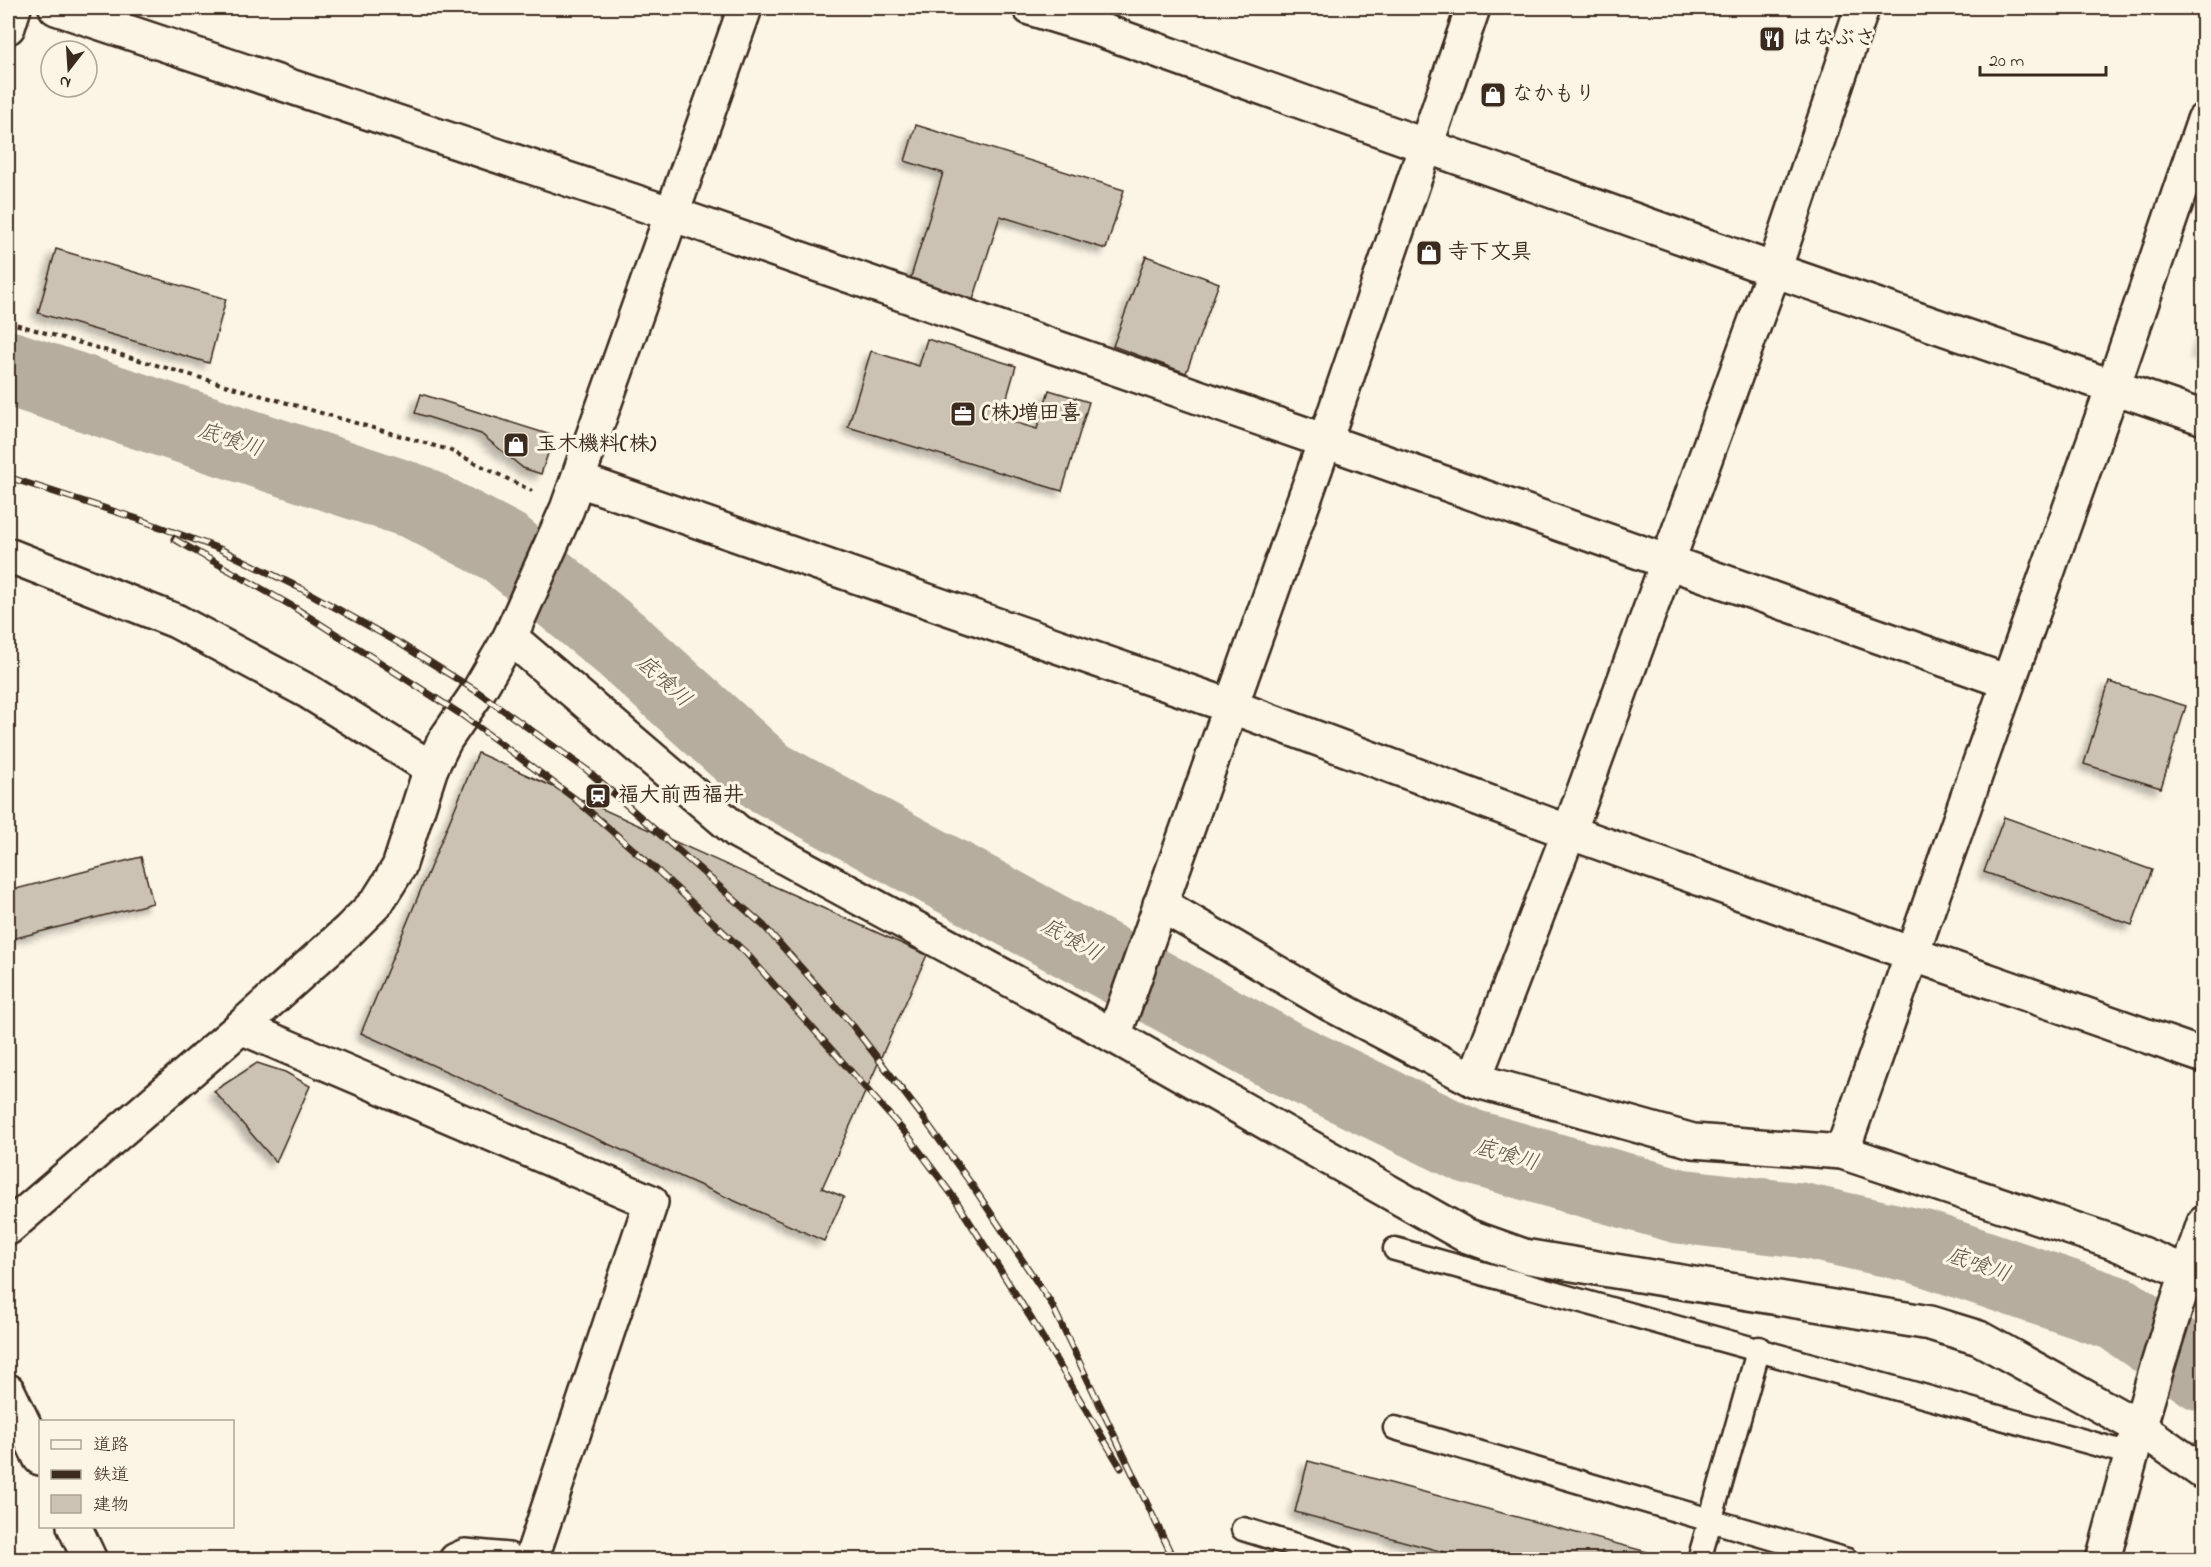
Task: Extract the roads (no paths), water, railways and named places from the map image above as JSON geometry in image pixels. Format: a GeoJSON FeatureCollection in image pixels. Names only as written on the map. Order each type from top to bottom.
{"type":"FeatureCollection","features":[{"type":"Feature","properties":{"kind":"street"},"geometry":{"type":"LineString","coordinates":[[8,27],[14,8]]}},
{"type":"Feature","properties":{"kind":"street"},"geometry":{"type":"LineString","coordinates":[[56,8],[672,214],[2008,682]]}},
{"type":"Feature","properties":{"kind":"street"},"geometry":{"type":"LineString","coordinates":[[8,1228],[241,1027],[349,930],[377,902],[399,867],[431,768],[445,740],[478,692],[513,630],[570,502],[745,8]]}},
{"type":"Feature","properties":{"kind":"street"},"geometry":{"type":"LineString","coordinates":[[1030,8],[1098,18],[1426,146],[1774,270],[2204,418]]}},
{"type":"Feature","properties":{"kind":"street"},"geometry":{"type":"LineString","coordinates":[[1114,1036],[1325,441],[1473,8]]}},
{"type":"Feature","properties":{"kind":"street"},"geometry":{"type":"LineString","coordinates":[[1474,1080],[1569,832],[1774,270],[1862,8]]}},
{"type":"Feature","properties":{"kind":"street"},"geometry":{"type":"LineString","coordinates":[[1842,1152],[2113,387],[2204,120]]}},
{"type":"Feature","properties":{"kind":"street"},"geometry":{"type":"LineString","coordinates":[[570,502],[1230,706],[1569,832],[2204,1056]]}},
{"type":"Feature","properties":{"kind":"street"},"geometry":{"type":"LineString","coordinates":[[8,555],[176,621],[309,692],[431,768]]}},
{"type":"Feature","properties":{"kind":"street"},"geometry":{"type":"LineString","coordinates":[[513,630],[738,832],[1114,1036],[1465,1234],[1524,1256],[1930,1323],[1979,1338],[2139,1427],[2204,1473]]}},
{"type":"Feature","properties":{"kind":"street"},"geometry":{"type":"LineString","coordinates":[[1160,904],[1332,1005],[1474,1080],[1694,1142],[1842,1152],[2110,1241],[2183,1280]]}},
{"type":"Feature","properties":{"kind":"street"},"geometry":{"type":"LineString","coordinates":[[241,1027],[651,1202],[531,1560]]}},
{"type":"Feature","properties":{"kind":"street"},"geometry":{"type":"LineString","coordinates":[[2103,1560],[2139,1427],[2183,1280],[2204,1223]]}},
{"type":"Feature","properties":{"kind":"street"},"geometry":{"type":"LineString","coordinates":[[8,1391],[39,1456]]}},
{"type":"Feature","properties":{"kind":"street"},"geometry":{"type":"LineString","coordinates":[[74,1528],[90,1560]]}},
{"type":"Feature","properties":{"kind":"street"},"geometry":{"type":"LineString","coordinates":[[456,1560],[465,1556],[508,1560]]}},
{"type":"Feature","properties":{"kind":"lane"},"geometry":{"type":"LineString","coordinates":[[1395,1249],[1759,1348],[2139,1427]]}},
{"type":"Feature","properties":{"kind":"lane"},"geometry":{"type":"LineString","coordinates":[[1699,1560],[1759,1348]]}},
{"type":"Feature","properties":{"kind":"lane"},"geometry":{"type":"LineString","coordinates":[[1395,1428],[1847,1560]]}},
{"type":"Feature","properties":{"kind":"lane"},"geometry":{"type":"LineString","coordinates":[[1243,1529],[1344,1560]]}},
{"type":"Feature","properties":{"kind":"waterway","name":"底喰川"},"geometry":{"type":"LineString","coordinates":[[8,368],[416,502],[505,548],[623,646],[768,777],[1282,1056],[1468,1146],[1679,1206],[1800,1220],[1921,1247],[2118,1314],[2204,1374]]}},
{"type":"Feature","properties":{"kind":"railway"},"geometry":{"type":"LineString","coordinates":[[8,477],[138,519],[220,549],[300,588],[399,643],[478,692],[587,770],[764,926],[853,1026],[922,1116],[972,1185],[1051,1303],[1174,1560]]}},
{"type":"Feature","properties":{"kind":"railway"},"geometry":{"type":"LineString","coordinates":[[174,539],[292,606],[462,715],[574,798],[659,872],[746,953],[909,1137],[955,1199],[1032,1320],[1121,1468]]}},
{"type":"Feature","properties":{"kind":"place","name":"はなぶさ"},"geometry":{"type":"Point","coordinates":[1772,39]}},
{"type":"Feature","properties":{"kind":"place","name":"なかもり"},"geometry":{"type":"Point","coordinates":[1493,95]}},
{"type":"Feature","properties":{"kind":"place","name":"寺下文具"},"geometry":{"type":"Point","coordinates":[1429,253]}},
{"type":"Feature","properties":{"kind":"place","name":"(株)増田喜"},"geometry":{"type":"Point","coordinates":[963,414]}},
{"type":"Feature","properties":{"kind":"place","name":"玉木機料(株)"},"geometry":{"type":"Point","coordinates":[516,445]}},
{"type":"Feature","properties":{"kind":"place","name":"福大前西福井"},"geometry":{"type":"Point","coordinates":[598,796]}}]}
